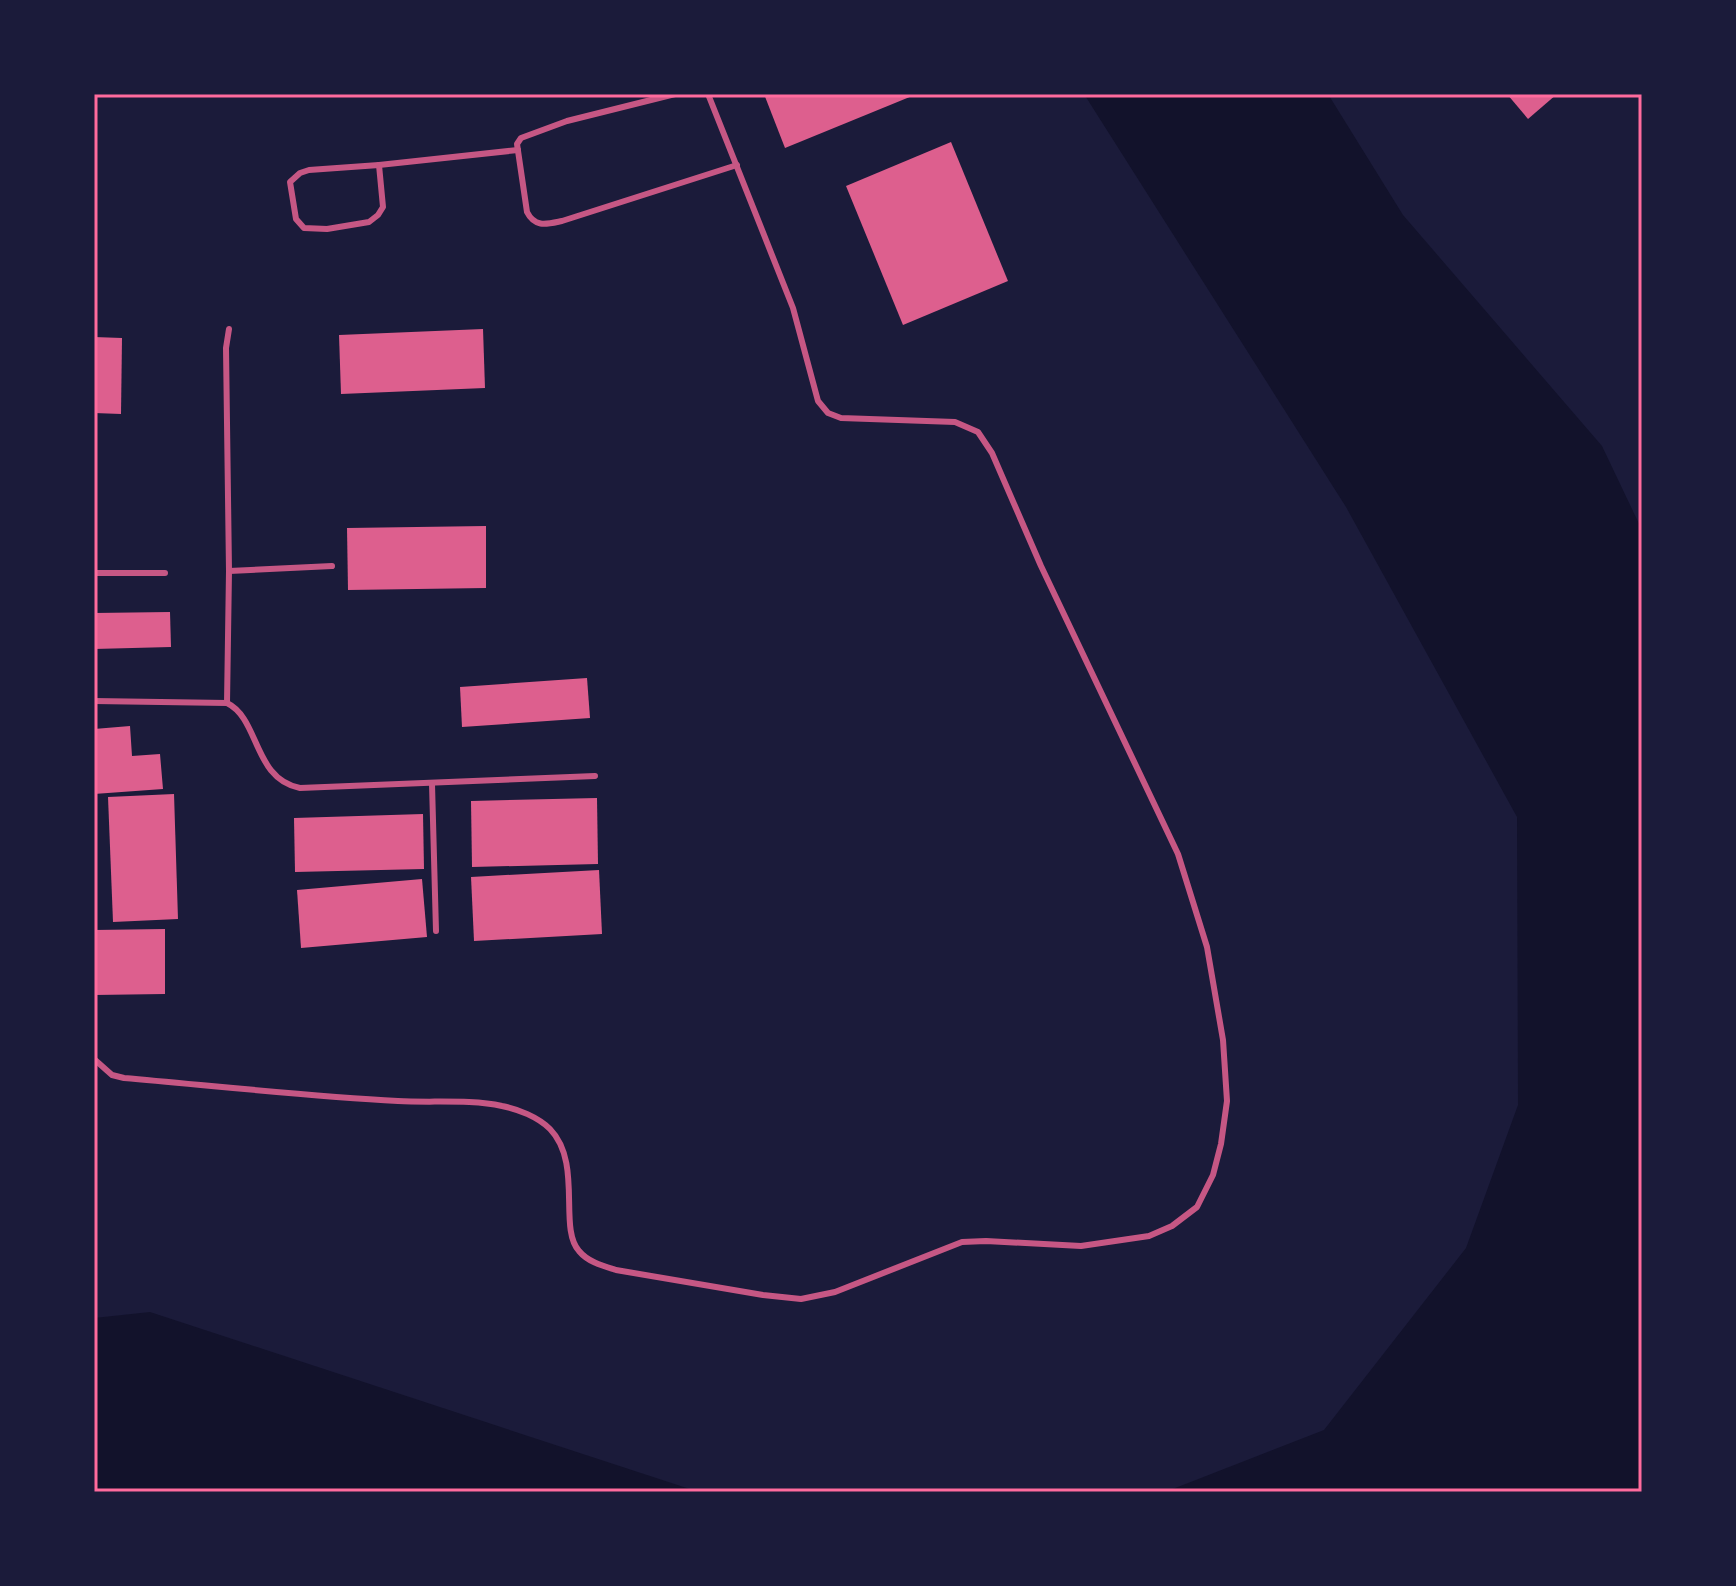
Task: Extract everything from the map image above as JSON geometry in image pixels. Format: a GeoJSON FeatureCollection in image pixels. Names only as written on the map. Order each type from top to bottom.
{"type":"FeatureCollection","features":[{"type":"Feature","properties":{"kind":"lane"},"geometry":{"type":"LineString","coordinates":[[675,94],[567,121],[521,138],[517,144],[527,212],[533,222],[542,225],[562,221],[737,165]]}},
{"type":"Feature","properties":{"kind":"lane"},"geometry":{"type":"LineString","coordinates":[[94,1059],[112,1075],[124,1078],[396,1101],[500,1105],[528,1114],[551,1130],[562,1148],[569,1171],[572,1239],[579,1252],[596,1264],[616,1270],[763,1295],[801,1299],[835,1292],[962,1242],[1081,1246],[1149,1236],[1172,1226],[1197,1207],[1213,1175],[1227,1101],[1223,1040],[1207,947],[1178,854],[1041,566],[992,453],[978,432],[955,422],[841,418],[828,413],[818,401],[793,308],[708,94]]}},
{"type":"Feature","properties":{"kind":"lane"},"geometry":{"type":"LineString","coordinates":[[379,165],[383,207],[374,219],[314,229],[304,228],[296,219],[290,182],[300,173],[518,150]]}},
{"type":"Feature","properties":{"kind":"lane"},"geometry":{"type":"LineString","coordinates":[[227,703],[226,348],[229,329]]}},
{"type":"Feature","properties":{"kind":"lane"},"geometry":{"type":"LineString","coordinates":[[229,571],[332,566]]}},
{"type":"Feature","properties":{"kind":"lane"},"geometry":{"type":"LineString","coordinates":[[94,573],[165,573]]}},
{"type":"Feature","properties":{"kind":"lane"},"geometry":{"type":"LineString","coordinates":[[94,701],[227,703],[240,714],[270,769],[291,787],[595,776]]}},
{"type":"Feature","properties":{"kind":"lane"},"geometry":{"type":"LineString","coordinates":[[432,784],[436,931]]}},
{"type":"Feature","properties":{"kind":"shaded area"},"geometry":{"type":"Polygon","coordinates":[[[1084,94],[1328,94],[1403,215],[1602,446],[1642,530],[1642,1492],[1165,1492],[1324,1430],[1466,1248],[1518,1105],[1517,817],[1346,507],[1084,94]]]}},
{"type":"Feature","properties":{"kind":"shaded area"},"geometry":{"type":"Polygon","coordinates":[[[150,1312],[699,1492],[94,1492],[94,1318],[150,1312]]]}},
{"type":"Feature","properties":{"kind":"building"},"geometry":{"type":"Polygon","coordinates":[[[764,94],[917,94],[785,148],[764,94]]]}},
{"type":"Feature","properties":{"kind":"building"},"geometry":{"type":"Polygon","coordinates":[[[1507,94],[1557,94],[1528,119],[1507,94]]]}},
{"type":"Feature","properties":{"kind":"building"},"geometry":{"type":"Polygon","coordinates":[[[951,142],[1008,281],[903,325],[846,186],[951,142]]]}},
{"type":"Feature","properties":{"kind":"building"},"geometry":{"type":"Polygon","coordinates":[[[483,329],[485,388],[341,394],[339,335],[483,329]]]}},
{"type":"Feature","properties":{"kind":"building"},"geometry":{"type":"Polygon","coordinates":[[[94,337],[122,338],[121,414],[94,413],[94,337]]]}},
{"type":"Feature","properties":{"kind":"building"},"geometry":{"type":"Polygon","coordinates":[[[486,526],[486,588],[348,590],[347,528],[486,526]]]}},
{"type":"Feature","properties":{"kind":"building"},"geometry":{"type":"Polygon","coordinates":[[[170,612],[171,647],[94,649],[94,613],[170,612]]]}},
{"type":"Feature","properties":{"kind":"building"},"geometry":{"type":"Polygon","coordinates":[[[587,678],[590,718],[462,727],[460,687],[587,678]]]}},
{"type":"Feature","properties":{"kind":"building"},"geometry":{"type":"Polygon","coordinates":[[[130,726],[132,756],[160,754],[163,789],[94,794],[94,729],[130,726]]]}},
{"type":"Feature","properties":{"kind":"building"},"geometry":{"type":"Polygon","coordinates":[[[174,794],[178,919],[113,922],[108,797],[174,794]]]}},
{"type":"Feature","properties":{"kind":"building"},"geometry":{"type":"Polygon","coordinates":[[[597,798],[598,864],[472,867],[471,801],[597,798]]]}},
{"type":"Feature","properties":{"kind":"building"},"geometry":{"type":"Polygon","coordinates":[[[423,814],[424,869],[295,872],[294,818],[423,814]]]}},
{"type":"Feature","properties":{"kind":"building"},"geometry":{"type":"Polygon","coordinates":[[[599,870],[602,934],[474,941],[471,877],[599,870]]]}},
{"type":"Feature","properties":{"kind":"building"},"geometry":{"type":"Polygon","coordinates":[[[422,879],[427,937],[301,948],[297,890],[422,879]]]}},
{"type":"Feature","properties":{"kind":"building"},"geometry":{"type":"Polygon","coordinates":[[[165,929],[165,994],[94,995],[94,930],[165,929]]]}}]}
